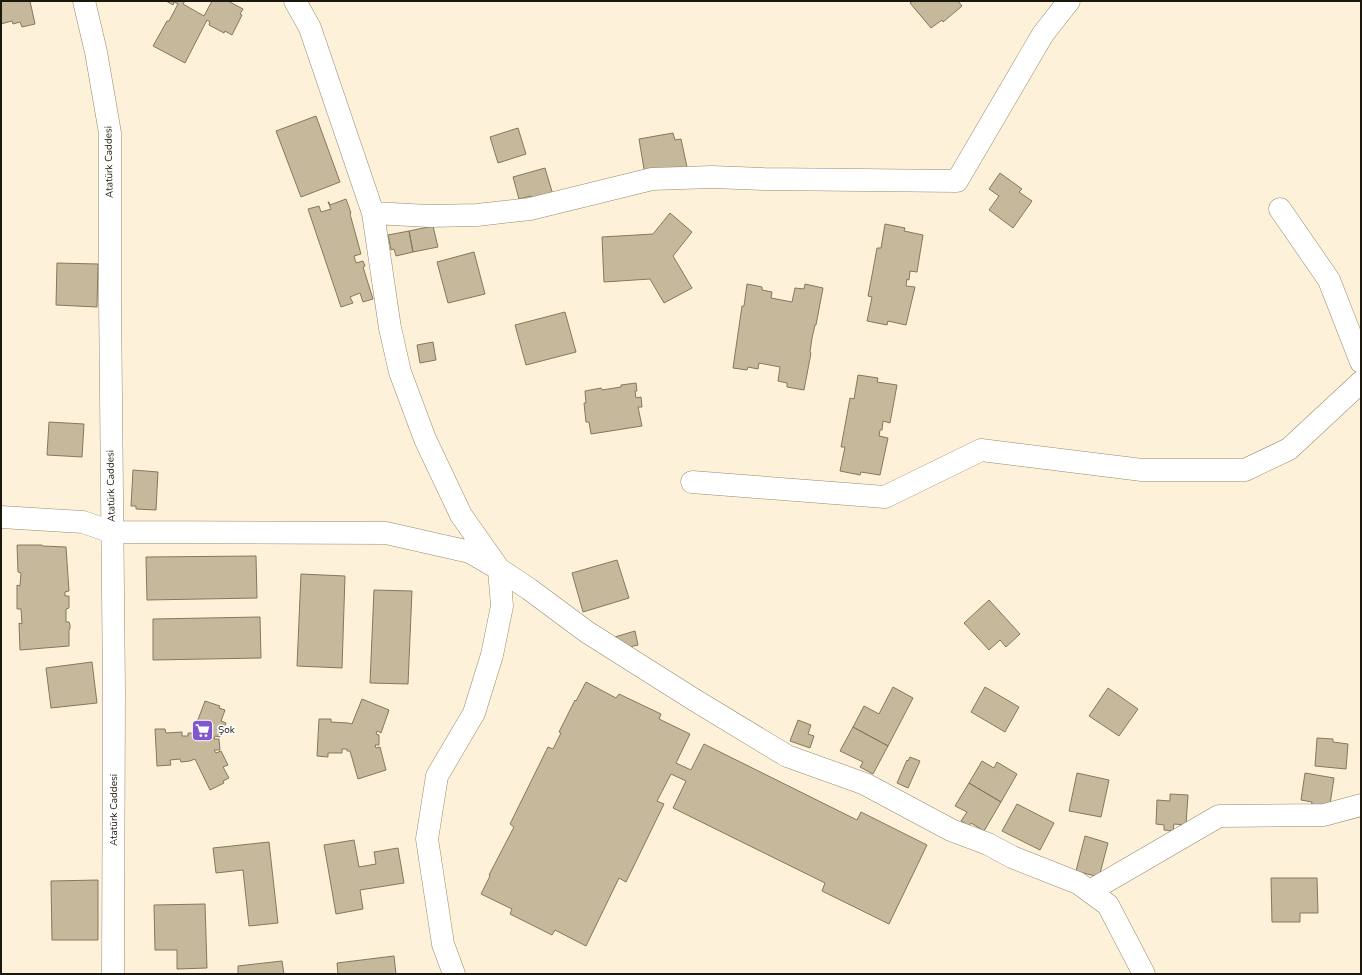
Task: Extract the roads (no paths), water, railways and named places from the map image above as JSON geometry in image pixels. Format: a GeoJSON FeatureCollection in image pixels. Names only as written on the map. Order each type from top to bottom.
{"type":"FeatureCollection","features":[{"type":"Feature","properties":{"kind":"street","name":"Atatürk Caddesi"},"geometry":{"type":"LineString","coordinates":[[84,1],[96,52],[110,133],[114,690],[113,974]]}},
{"type":"Feature","properties":{"kind":"street"},"geometry":{"type":"LineString","coordinates":[[295,1],[310,28],[373,213],[390,328],[400,372],[424,439],[461,515],[499,569],[502,606],[492,655],[474,713],[437,776],[427,839],[443,944],[454,974]]}},
{"type":"Feature","properties":{"kind":"street"},"geometry":{"type":"LineString","coordinates":[[373,213],[429,216],[477,215],[530,209],[652,179],[712,177],[957,181],[1043,34],[1069,1]]}},
{"type":"Feature","properties":{"kind":"street"},"geometry":{"type":"LineString","coordinates":[[1280,209],[1329,280],[1361,362]]}},
{"type":"Feature","properties":{"kind":"street"},"geometry":{"type":"LineString","coordinates":[[692,482],[884,497],[981,450],[1142,470],[1245,470],[1289,449],[1361,382]]}},
{"type":"Feature","properties":{"kind":"street"},"geometry":{"type":"LineString","coordinates":[[1,517],[83,522],[112,532],[386,533],[470,552],[499,569],[593,636],[787,756],[865,784],[951,830],[988,844],[1012,857],[1078,883],[1108,905],[1144,974]]}},
{"type":"Feature","properties":{"kind":"street"},"geometry":{"type":"LineString","coordinates":[[1090,892],[1219,816],[1324,815],[1361,804]]}},
{"type":"Feature","properties":{"kind":"place","name":"Şok"},"geometry":{"type":"Point","coordinates":[203,730]}}]}
